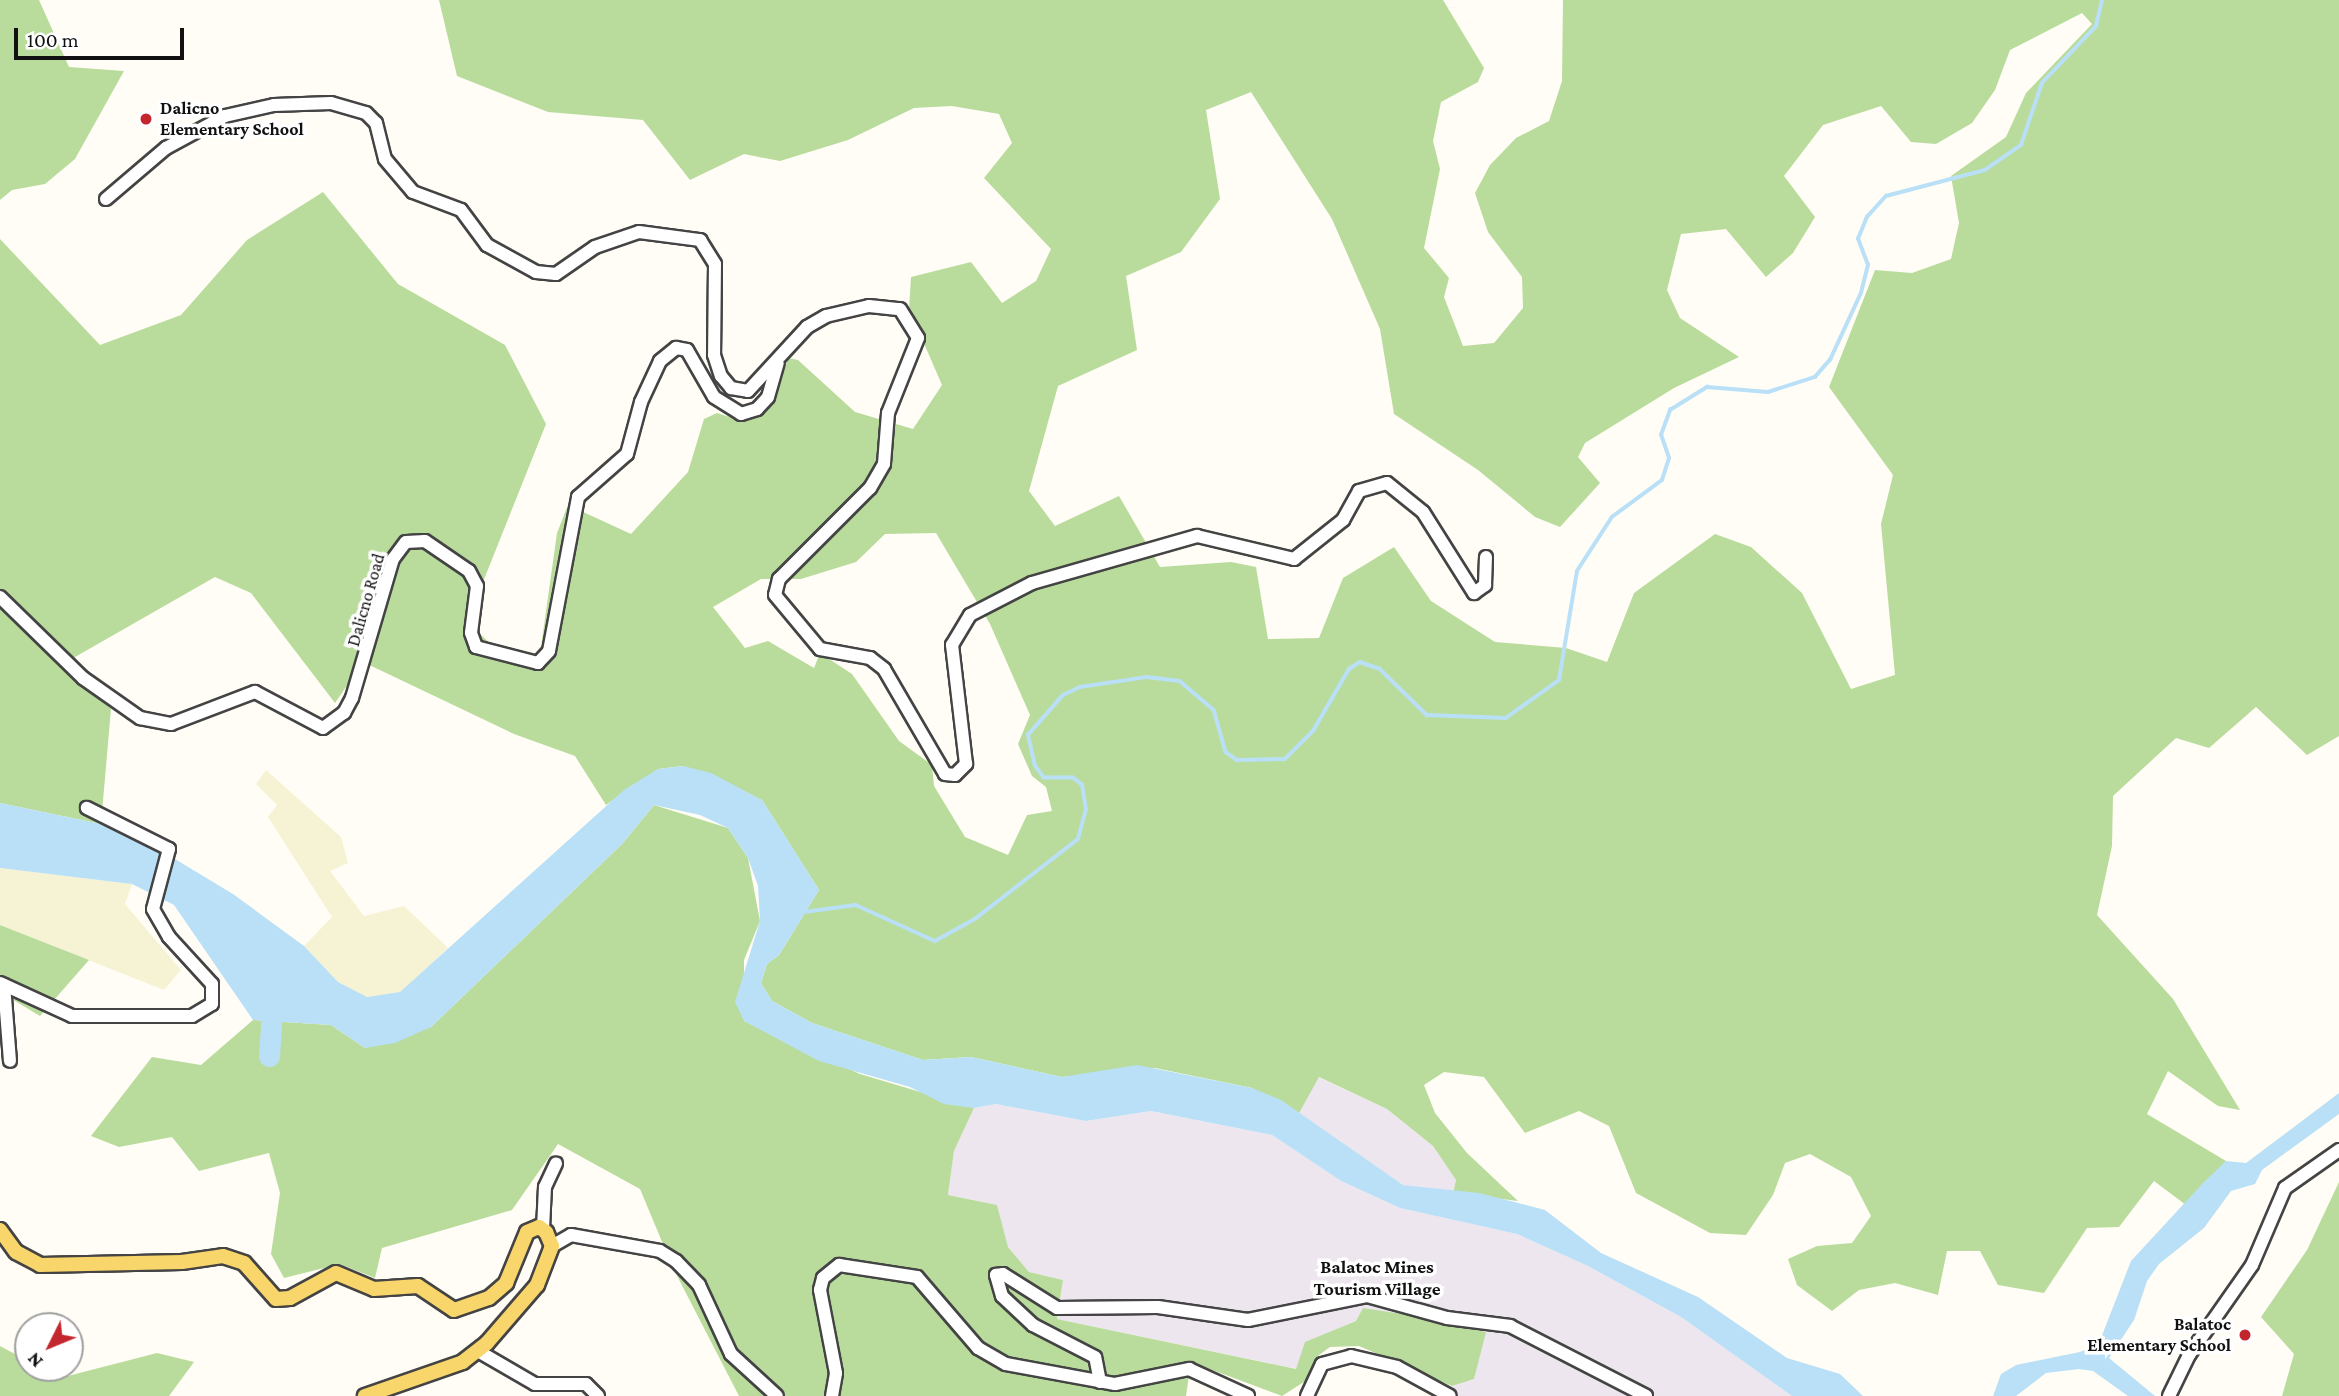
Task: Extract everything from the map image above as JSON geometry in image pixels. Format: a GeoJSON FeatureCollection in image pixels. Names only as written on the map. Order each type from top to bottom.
{"type":"FeatureCollection","features":[{"type":"Feature","properties":{"kind":"main road"},"geometry":{"type":"LineString","coordinates":[[0,1230],[16,1252],[40,1265],[182,1262],[223,1255],[244,1263],[276,1299],[290,1298],[336,1273],[374,1289],[418,1286],[454,1310],[489,1298],[506,1283],[527,1232],[549,1238],[530,1296],[478,1351],[463,1362],[365,1396]]}},
{"type":"Feature","properties":{"kind":"street"},"geometry":{"type":"LineString","coordinates":[[106,199],[166,148],[225,116],[274,105],[331,103],[366,113],[376,123],[388,165],[413,192],[461,210],[487,245],[536,272],[556,274],[595,247],[639,232],[700,240],[715,264],[714,355],[720,376],[732,388],[748,391],[783,353],[826,316],[869,306],[900,309],[918,338],[888,413],[884,464],[870,488],[779,579],[775,595],[820,649],[870,658],[884,669],[945,774],[955,775],[966,764],[952,645],[956,636],[970,615],[1031,583],[1197,536],[1294,559],[1343,520],[1356,493],[1387,483],[1423,512],[1474,593],[1485,586],[1486,557]]}},
{"type":"Feature","properties":{"kind":"street","name":"Dalicno Road"},"geometry":{"type":"LineString","coordinates":[[0,597],[82,678],[140,718],[171,724],[255,692],[323,728],[344,713],[366,664],[393,559],[406,542],[425,541],[459,560],[473,577],[478,596],[473,644],[538,663],[549,651],[578,497],[627,454],[641,402],[660,360],[676,348],[687,350],[714,397],[741,414],[757,409],[768,397],[783,353]]}},
{"type":"Feature","properties":{"kind":"street"},"geometry":{"type":"LineString","coordinates":[[2,984],[72,1016],[201,1015],[212,1004],[212,984],[158,921],[155,893],[169,855],[162,843],[87,808]]}},
{"type":"Feature","properties":{"kind":"street"},"geometry":{"type":"LineString","coordinates":[[2,984],[10,1062]]}},
{"type":"Feature","properties":{"kind":"street"},"geometry":{"type":"LineString","coordinates":[[2169,1396],[2189,1355],[2252,1265],[2285,1188],[2339,1150]]}},
{"type":"Feature","properties":{"kind":"street"},"geometry":{"type":"LineString","coordinates":[[556,1163],[545,1187],[549,1238],[571,1235],[660,1251],[676,1261],[699,1285],[731,1354],[777,1396]]}},
{"type":"Feature","properties":{"kind":"street"},"geometry":{"type":"LineString","coordinates":[[832,1396],[836,1373],[820,1290],[828,1271],[839,1265],[916,1277],[978,1348],[1006,1364],[1100,1382],[1189,1369],[1248,1396]]}},
{"type":"Feature","properties":{"kind":"street"},"geometry":{"type":"LineString","coordinates":[[1100,1382],[1095,1357],[1033,1325],[1002,1296],[996,1275],[1003,1274],[1057,1308],[1158,1307],[1248,1320],[1330,1299],[1367,1296],[1447,1318],[1510,1326],[1646,1396]]}},
{"type":"Feature","properties":{"kind":"street"},"geometry":{"type":"LineString","coordinates":[[478,1351],[535,1384],[586,1384],[598,1396]]}},
{"type":"Feature","properties":{"kind":"street"},"geometry":{"type":"LineString","coordinates":[[1307,1396],[1321,1364],[1351,1356],[1397,1367],[1450,1396]]}},
{"type":"Feature","properties":{"kind":"shaded area"},"geometry":{"type":"Polygon","coordinates":[[[266,770],[341,837],[348,863],[330,871],[364,916],[404,906],[448,948],[400,993],[366,997],[338,982],[304,946],[332,917],[268,817],[277,805],[256,784],[266,770]]]}},
{"type":"Feature","properties":{"kind":"shaded area"},"geometry":{"type":"Polygon","coordinates":[[[0,868],[132,884],[125,904],[181,970],[164,990],[0,925],[0,868]]]}},
{"type":"Feature","properties":{"kind":"shaded area"},"geometry":{"type":"Polygon","coordinates":[[[1318,1077],[1387,1109],[1433,1146],[1456,1180],[1453,1193],[1403,1185],[1298,1115],[1318,1077]]]}},
{"type":"Feature","properties":{"kind":"shaded area"},"geometry":{"type":"Polygon","coordinates":[[[996,1104],[1086,1121],[1151,1111],[1272,1135],[1341,1181],[1400,1208],[1517,1234],[1588,1266],[1681,1317],[1792,1396],[1458,1396],[1452,1386],[1474,1379],[1356,1321],[1306,1342],[1297,1369],[1057,1319],[1063,1280],[1029,1272],[1008,1247],[996,1205],[948,1195],[954,1151],[974,1108],[996,1104]]]}},
{"type":"Feature","properties":{"kind":"green space"},"geometry":{"type":"Polygon","coordinates":[[[0,0],[39,0],[69,67],[124,71],[75,159],[45,184],[12,190],[0,200],[0,0]]]}},
{"type":"Feature","properties":{"kind":"green space"},"geometry":{"type":"Polygon","coordinates":[[[439,0],[1443,0],[1484,68],[1478,82],[1441,102],[1433,141],[1440,169],[1424,248],[1449,278],[1444,297],[1463,346],[1494,343],[1523,308],[1522,277],[1488,232],[1475,193],[1490,165],[1516,138],[1549,121],[1562,81],[1563,0],[2339,0],[2339,736],[2307,755],[2256,707],[2209,748],[2176,738],[2113,796],[2112,846],[2097,915],[2173,999],[2240,1110],[2218,1106],[2168,1071],[2147,1114],[2226,1161],[2186,1205],[2154,1181],[2119,1227],[2087,1228],[2044,1293],[1998,1285],[1980,1251],[1947,1251],[1938,1295],[1895,1283],[1859,1290],[1832,1311],[1797,1285],[1788,1259],[1817,1246],[1852,1243],[1871,1216],[1851,1177],[1810,1154],[1785,1163],[1773,1195],[1746,1235],[1710,1233],[1636,1193],[1609,1126],[1579,1111],[1525,1133],[1484,1077],[1444,1072],[1424,1085],[1435,1113],[1467,1153],[1518,1201],[1453,1193],[1456,1180],[1433,1146],[1387,1109],[1319,1077],[1298,1115],[1252,1088],[1155,1068],[1062,1077],[971,1057],[923,1060],[812,1023],[772,1001],[761,983],[767,964],[779,955],[819,890],[762,800],[683,766],[658,769],[606,805],[575,756],[514,734],[363,662],[335,703],[251,593],[215,577],[61,665],[111,709],[101,824],[0,803],[0,239],[100,345],[181,315],[247,240],[323,192],[398,284],[505,345],[546,424],[479,592],[479,633],[493,646],[534,655],[541,647],[557,533],[568,505],[631,534],[688,472],[704,419],[717,413],[739,420],[761,416],[774,404],[788,358],[798,360],[855,412],[913,429],[942,385],[909,309],[911,277],[971,262],[1002,303],[1036,281],[1051,249],[984,178],[1012,143],[999,114],[952,106],[914,108],[848,140],[780,161],[744,154],[690,180],[643,120],[548,112],[457,76],[439,0]],[[2082,13],[2010,50],[1995,90],[1972,123],[1936,144],[1911,142],[1881,106],[1823,125],[1784,176],[1815,217],[1793,253],[1766,277],[1726,229],[1681,234],[1667,290],[1680,318],[1739,357],[1674,388],[1585,443],[1578,457],[1600,483],[1560,527],[1535,517],[1478,470],[1394,414],[1380,329],[1332,219],[1251,92],[1206,110],[1220,199],[1181,252],[1126,276],[1137,350],[1058,386],[1029,491],[1055,526],[1119,496],[1160,567],[1231,562],[1256,567],[1268,639],[1319,638],[1343,578],[1394,547],[1431,601],[1495,642],[1566,648],[1607,662],[1634,593],[1715,534],[1751,547],[1802,593],[1851,689],[1895,675],[1881,524],[1893,475],[1829,387],[1875,270],[1912,273],[1951,259],[1959,223],[1951,176],[2006,137],[2026,93],[2092,24],[2082,13]],[[936,533],[885,534],[856,562],[801,579],[761,579],[713,607],[745,648],[768,641],[814,668],[820,653],[852,674],[899,741],[932,765],[934,786],[965,837],[1008,855],[1027,815],[1052,811],[1046,787],[1032,776],[1018,744],[1030,715],[990,624],[936,533]]]}},
{"type":"Feature","properties":{"kind":"green space"},"geometry":{"type":"Polygon","coordinates":[[[654,805],[728,828],[748,858],[760,921],[744,960],[744,1021],[860,1074],[974,1108],[954,1151],[948,1195],[997,1205],[1008,1247],[1029,1272],[1063,1280],[1057,1319],[1296,1369],[1305,1342],[1356,1321],[1363,1308],[1486,1332],[1474,1379],[1452,1386],[1359,1346],[1330,1347],[1319,1355],[1307,1380],[1282,1396],[1191,1362],[1186,1396],[739,1396],[673,1268],[640,1189],[558,1144],[512,1210],[382,1248],[375,1278],[340,1264],[284,1278],[271,1254],[280,1193],[269,1153],[199,1171],[172,1137],[119,1147],[91,1136],[152,1057],[201,1065],[253,1020],[331,1025],[365,1048],[431,1027],[622,844],[654,805]]]}},
{"type":"Feature","properties":{"kind":"green space"},"geometry":{"type":"Polygon","coordinates":[[[0,925],[89,960],[40,1016],[0,992],[0,925]]]}},
{"type":"Feature","properties":{"kind":"green space"},"geometry":{"type":"Polygon","coordinates":[[[2339,1182],[2339,1396],[2282,1396],[2294,1354],[2261,1317],[2307,1250],[2339,1182]]]}},
{"type":"Feature","properties":{"kind":"green space"},"geometry":{"type":"Polygon","coordinates":[[[0,1346],[14,1354],[14,1382],[84,1382],[84,1372],[157,1353],[194,1362],[169,1396],[0,1396],[0,1346]]]}},
{"type":"Feature","properties":{"kind":"water"},"geometry":{"type":"Polygon","coordinates":[[[683,766],[711,773],[762,800],[819,890],[779,955],[767,964],[761,983],[772,1001],[812,1023],[923,1060],[971,1057],[1062,1077],[1137,1065],[1252,1088],[1281,1100],[1403,1185],[1479,1193],[1545,1210],[1601,1253],[1698,1297],[1787,1358],[1840,1374],[1863,1396],[1792,1396],[1681,1317],[1588,1266],[1517,1234],[1400,1208],[1341,1181],[1272,1135],[1151,1111],[1086,1121],[996,1104],[974,1108],[944,1104],[910,1087],[819,1061],[744,1021],[735,1002],[760,921],[758,886],[748,858],[728,828],[700,815],[654,805],[622,844],[431,1027],[395,1043],[365,1048],[331,1025],[253,1020],[174,905],[132,884],[0,868],[0,803],[101,824],[145,841],[233,894],[304,946],[338,982],[367,997],[400,992],[624,790],[658,769],[683,766]]]}},
{"type":"Feature","properties":{"kind":"water"},"geometry":{"type":"Polygon","coordinates":[[[2339,1093],[2339,1114],[2262,1170],[2255,1184],[2231,1191],[2204,1228],[2159,1264],[2147,1281],[2134,1320],[2109,1358],[2155,1396],[2128,1396],[2093,1371],[2079,1369],[2046,1373],[2016,1396],[1993,1396],[2001,1374],[2016,1365],[2080,1352],[2099,1343],[2131,1261],[2204,1182],[2226,1161],[2246,1163],[2339,1093]]]}},
{"type":"Feature","properties":{"kind":"waterway"},"geometry":{"type":"LineString","coordinates":[[804,912],[856,905],[935,941],[975,919],[1078,839],[1086,810],[1082,785],[1073,778],[1044,778],[1035,766],[1028,735],[1063,695],[1080,687],[1147,677],[1180,681],[1214,710],[1226,752],[1237,760],[1285,759],[1313,731],[1349,669],[1360,662],[1380,669],[1427,715],[1506,718],[1559,680],[1577,571],[1612,517],[1662,480],[1669,458],[1661,435],[1670,410],[1707,387],[1768,392],[1815,377],[1830,360],[1861,293],[1868,265],[1858,239],[1867,217],[1886,196],[1985,170],[2021,145],[2042,83],[2096,26],[2102,0]]}},
{"type":"Feature","properties":{"kind":"waterway"},"geometry":{"type":"LineString","coordinates":[[269,1056],[273,995]]}},
{"type":"Feature","properties":{"kind":"place","name":"Dalicno Elementary School"},"geometry":{"type":"Point","coordinates":[146,119]}},
{"type":"Feature","properties":{"kind":"place","name":"Balatoc Elementary School"},"geometry":{"type":"Point","coordinates":[2245,1335]}},
{"type":"Feature","properties":{"kind":"district","name":"Balatoc Mines Tourism Village"},"geometry":{"type":"Point","coordinates":[1377,1278]}}]}
